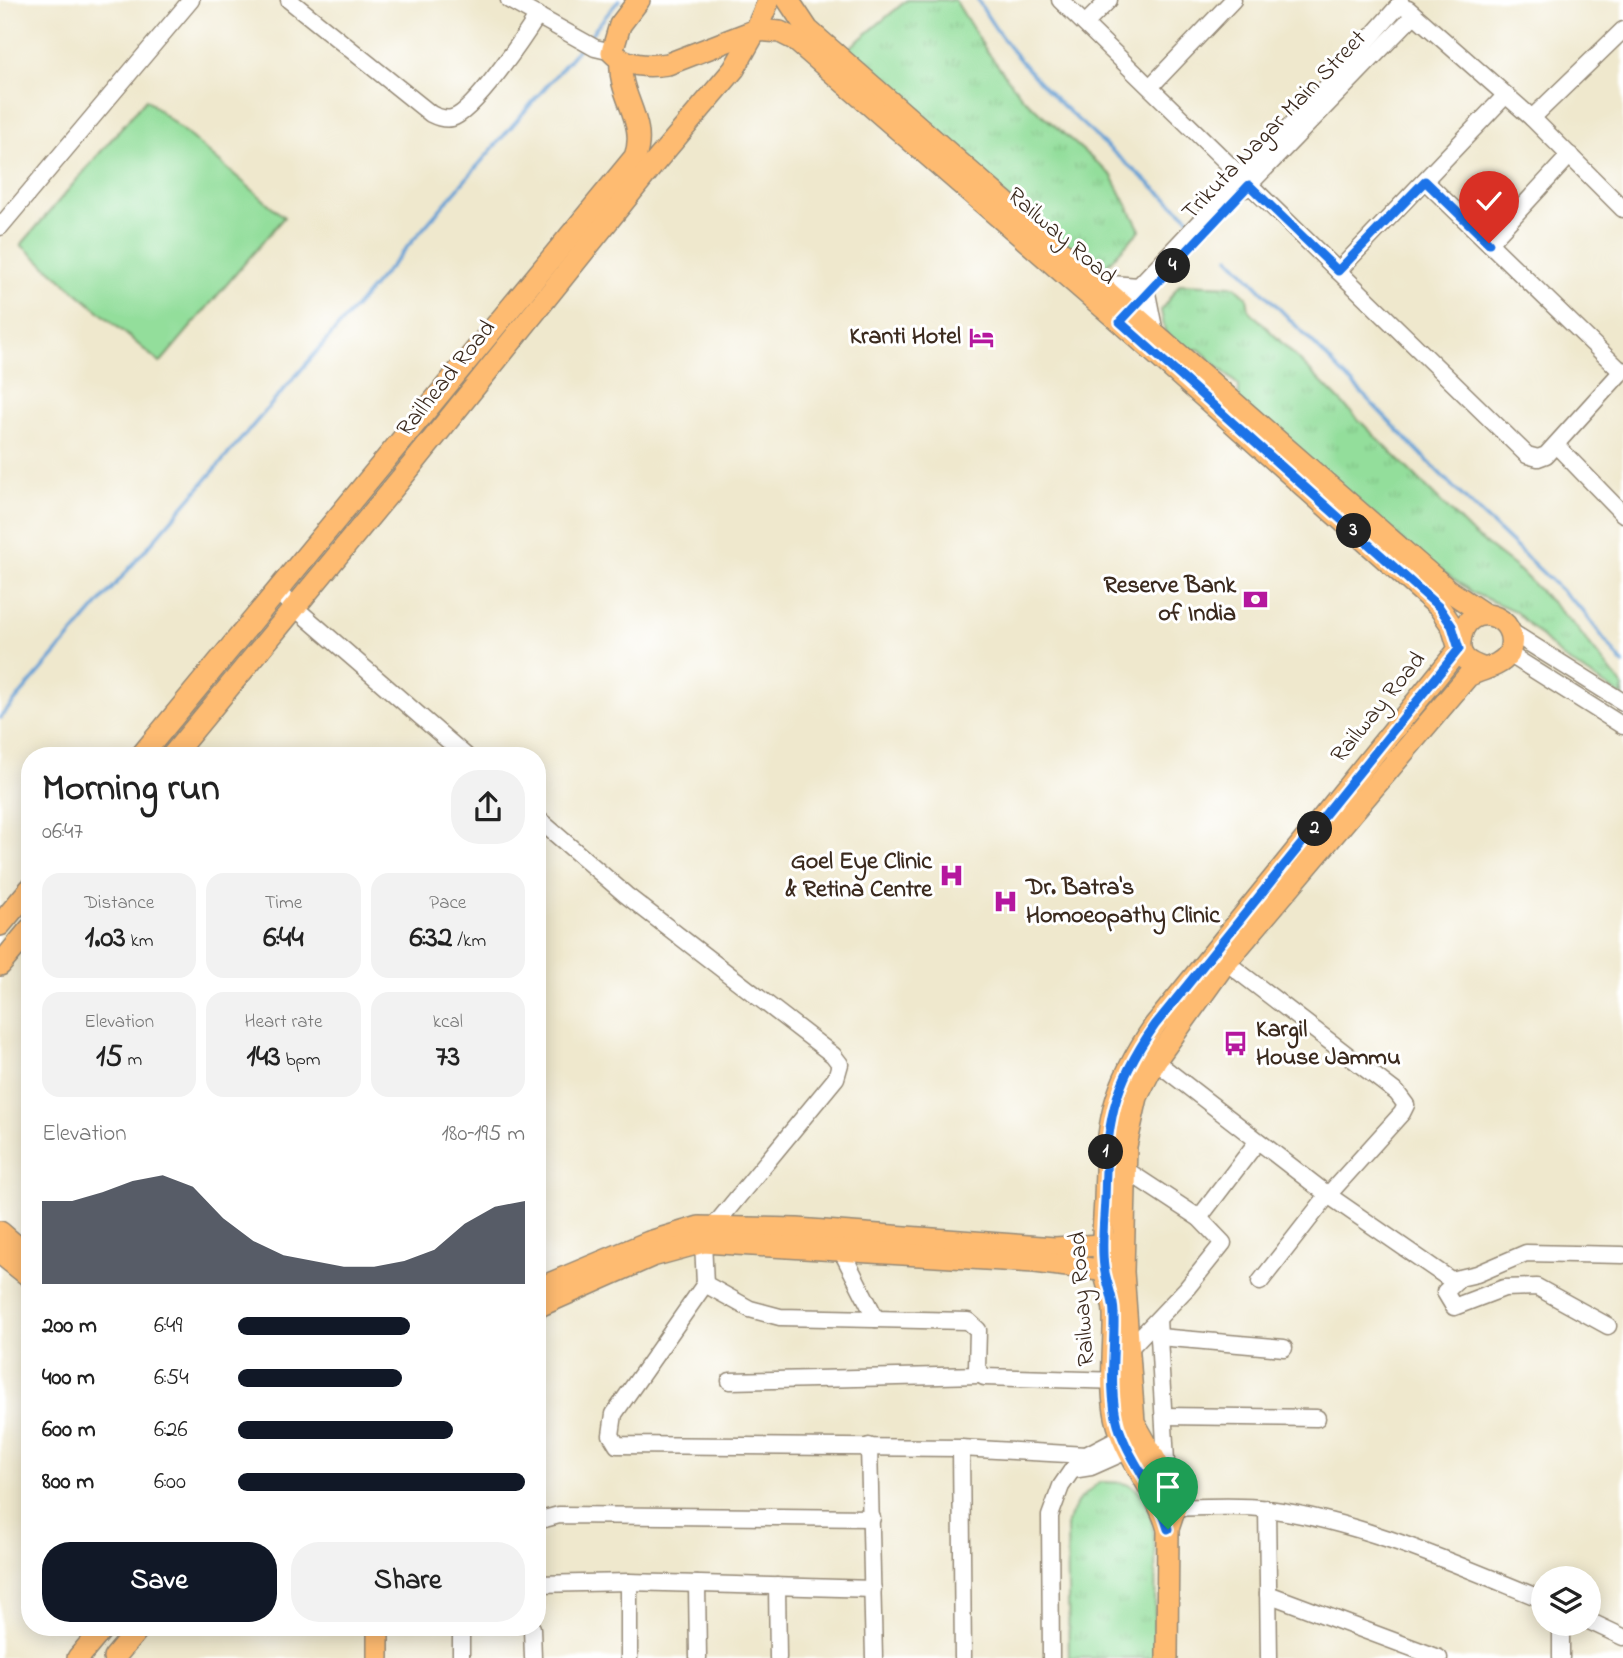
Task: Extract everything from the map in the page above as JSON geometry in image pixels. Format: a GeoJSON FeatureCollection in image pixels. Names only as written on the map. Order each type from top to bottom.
{"type":"FeatureCollection","features":[{"type":"Feature","properties":{"kind":"main road"},"geometry":{"type":"LineString","coordinates":[[639,0],[620,25],[609,54],[653,66],[668,64],[756,30]]}},
{"type":"Feature","properties":{"kind":"main road","name":"Railhead Road"},"geometry":{"type":"LineString","coordinates":[[179,747],[734,69],[769,0]]}},
{"type":"Feature","properties":{"kind":"main road"},"geometry":{"type":"LineString","coordinates":[[788,0],[808,30],[872,96],[1097,283],[1120,313],[1155,333],[1448,590],[1484,614],[1498,617],[1510,631],[1512,647],[1509,654],[1494,667],[1482,668],[1468,676],[1226,962],[1155,1061],[1138,1097],[1126,1146],[1126,1170],[1112,1244]]}},
{"type":"Feature","properties":{"kind":"main road","name":"Railway Road"},"geometry":{"type":"LineString","coordinates":[[756,30],[780,32],[794,38],[872,96],[1120,313],[1439,607],[1452,626],[1459,649],[1155,1025],[1135,1054],[1111,1112],[1107,1139],[1114,1310],[1122,1381],[1115,1409],[1168,1507],[1167,1658]]}},
{"type":"Feature","properties":{"kind":"main road","name":"Railhead Road"},"geometry":{"type":"LineString","coordinates":[[149,747],[635,157],[639,135],[620,73],[609,54]]}},
{"type":"Feature","properties":{"kind":"main road"},"geometry":{"type":"LineString","coordinates":[[398,442],[417,459]]}},
{"type":"Feature","properties":{"kind":"main road"},"geometry":{"type":"LineString","coordinates":[[1482,668],[1469,663],[1459,649],[1461,629],[1465,623],[1484,614]]}},
{"type":"Feature","properties":{"kind":"main road"},"geometry":{"type":"LineString","coordinates":[[0,925],[21,900]]}},
{"type":"Feature","properties":{"kind":"main road"},"geometry":{"type":"LineString","coordinates":[[0,965],[21,940]]}},
{"type":"Feature","properties":{"kind":"main road","name":"Railway Road"},"geometry":{"type":"LineString","coordinates":[[546,1285],[684,1230],[708,1234],[797,1229],[1055,1248],[1112,1244]]}},
{"type":"Feature","properties":{"kind":"main road"},"geometry":{"type":"LineString","coordinates":[[0,1232],[21,1250]]}},
{"type":"Feature","properties":{"kind":"main road"},"geometry":{"type":"LineString","coordinates":[[546,1303],[708,1234],[841,1250],[1035,1262],[1114,1272],[1128,1350],[1122,1381]]}},
{"type":"Feature","properties":{"kind":"main road"},"geometry":{"type":"LineString","coordinates":[[0,1253],[21,1270]]}},
{"type":"Feature","properties":{"kind":"main road"},"geometry":{"type":"LineString","coordinates":[[1133,1439],[1167,1481],[1168,1507]]}},
{"type":"Feature","properties":{"kind":"main road"},"geometry":{"type":"LineString","coordinates":[[78,1658],[96,1636]]}},
{"type":"Feature","properties":{"kind":"main road"},"geometry":{"type":"LineString","coordinates":[[114,1658],[132,1636]]}},
{"type":"Feature","properties":{"kind":"main road"},"geometry":{"type":"LineString","coordinates":[[378,1636],[379,1658]]}},
{"type":"Feature","properties":{"kind":"street"},"geometry":{"type":"LineString","coordinates":[[0,227],[191,0]]}},
{"type":"Feature","properties":{"kind":"street"},"geometry":{"type":"LineString","coordinates":[[289,0],[431,114],[441,118],[453,118],[472,104],[538,15]]}},
{"type":"Feature","properties":{"kind":"street"},"geometry":{"type":"LineString","coordinates":[[509,0],[609,54]]}},
{"type":"Feature","properties":{"kind":"street"},"geometry":{"type":"LineString","coordinates":[[1060,0],[1527,455],[1538,458],[1556,445],[1622,371],[1425,181]]}},
{"type":"Feature","properties":{"kind":"street"},"geometry":{"type":"LineString","coordinates":[[1085,24],[1109,0]]}},
{"type":"Feature","properties":{"kind":"street"},"geometry":{"type":"LineString","coordinates":[[1151,86],[1233,0]]}},
{"type":"Feature","properties":{"kind":"street"},"geometry":{"type":"LineString","coordinates":[[1245,181],[1400,1],[1504,97],[1532,118],[1623,209]]}},
{"type":"Feature","properties":{"kind":"street","name":"Trikuta Nagar Main Street"},"geometry":{"type":"LineString","coordinates":[[1120,313],[1245,181],[1414,15]]}},
{"type":"Feature","properties":{"kind":"street"},"geometry":{"type":"LineString","coordinates":[[1532,118],[1623,30]]}},
{"type":"Feature","properties":{"kind":"street"},"geometry":{"type":"LineString","coordinates":[[1338,271],[1504,97]]}},
{"type":"Feature","properties":{"kind":"street"},"geometry":{"type":"LineString","coordinates":[[1489,243],[1570,155]]}},
{"type":"Feature","properties":{"kind":"street"},"geometry":{"type":"LineString","coordinates":[[1097,283],[1143,289],[1155,333]]}},
{"type":"Feature","properties":{"kind":"street"},"geometry":{"type":"LineString","coordinates":[[1556,445],[1623,514]]}},
{"type":"Feature","properties":{"kind":"street"},"geometry":{"type":"LineString","coordinates":[[278,593],[456,747]]}},
{"type":"Feature","properties":{"kind":"street"},"geometry":{"type":"LineString","coordinates":[[1510,631],[1618,699]]}},
{"type":"Feature","properties":{"kind":"street"},"geometry":{"type":"LineString","coordinates":[[1509,654],[1619,723]]}},
{"type":"Feature","properties":{"kind":"street"},"geometry":{"type":"LineString","coordinates":[[546,826],[586,862],[833,1055],[840,1064],[836,1078],[708,1234],[705,1283],[614,1414],[611,1427],[614,1443],[623,1447],[961,1448],[1086,1455],[1133,1439]]}},
{"type":"Feature","properties":{"kind":"street"},"geometry":{"type":"LineString","coordinates":[[1226,962],[1404,1098],[1406,1105],[1402,1113],[1328,1195],[1260,1282]]}},
{"type":"Feature","properties":{"kind":"street"},"geometry":{"type":"LineString","coordinates":[[1155,1061],[1256,1142],[1328,1195],[1435,1272],[1458,1280]]}},
{"type":"Feature","properties":{"kind":"street"},"geometry":{"type":"LineString","coordinates":[[1199,1218],[1256,1142]]}},
{"type":"Feature","properties":{"kind":"street"},"geometry":{"type":"LineString","coordinates":[[1126,1170],[1199,1218],[1220,1237],[1222,1247],[1128,1350]]}},
{"type":"Feature","properties":{"kind":"street"},"geometry":{"type":"LineString","coordinates":[[841,1250],[876,1319]]}},
{"type":"Feature","properties":{"kind":"street"},"geometry":{"type":"LineString","coordinates":[[1608,1326],[1537,1287],[1504,1288],[1458,1307],[1449,1300],[1446,1289],[1458,1280],[1526,1253],[1623,1255]]}},
{"type":"Feature","properties":{"kind":"street"},"geometry":{"type":"LineString","coordinates":[[705,1283],[750,1309],[780,1317],[973,1323],[978,1330],[977,1368],[980,1376]]}},
{"type":"Feature","properties":{"kind":"street"},"geometry":{"type":"LineString","coordinates":[[1158,1319],[1167,1481]]}},
{"type":"Feature","properties":{"kind":"street"},"geometry":{"type":"LineString","coordinates":[[1159,1337],[1284,1348]]}},
{"type":"Feature","properties":{"kind":"street"},"geometry":{"type":"LineString","coordinates":[[730,1381],[980,1376],[1122,1381]]}},
{"type":"Feature","properties":{"kind":"street"},"geometry":{"type":"LineString","coordinates":[[1164,1416],[1317,1418]]}},
{"type":"Feature","properties":{"kind":"street"},"geometry":{"type":"LineString","coordinates":[[1072,1470],[1091,1466],[1133,1439]]}},
{"type":"Feature","properties":{"kind":"street"},"geometry":{"type":"LineString","coordinates":[[869,1446],[874,1658]]}},
{"type":"Feature","properties":{"kind":"street"},"geometry":{"type":"LineString","coordinates":[[961,1448],[963,1658]]}},
{"type":"Feature","properties":{"kind":"street"},"geometry":{"type":"LineString","coordinates":[[1051,1658],[1050,1516],[1061,1486],[1086,1455]]}},
{"type":"Feature","properties":{"kind":"street"},"geometry":{"type":"LineString","coordinates":[[1168,1507],[1267,1508],[1296,1513],[1389,1540],[1531,1595]]}},
{"type":"Feature","properties":{"kind":"street"},"geometry":{"type":"LineString","coordinates":[[1267,1508],[1269,1658]]}},
{"type":"Feature","properties":{"kind":"street"},"geometry":{"type":"LineString","coordinates":[[546,1519],[559,1515],[872,1518]]}},
{"type":"Feature","properties":{"kind":"street"},"geometry":{"type":"LineString","coordinates":[[546,1584],[629,1582],[873,1589]]}},
{"type":"Feature","properties":{"kind":"street"},"geometry":{"type":"LineString","coordinates":[[629,1582],[629,1658]]}},
{"type":"Feature","properties":{"kind":"street"},"geometry":{"type":"LineString","coordinates":[[697,1584],[698,1658]]}},
{"type":"Feature","properties":{"kind":"street"},"geometry":{"type":"LineString","coordinates":[[777,1586],[778,1658]]}},
{"type":"Feature","properties":{"kind":"street"},"geometry":{"type":"LineString","coordinates":[[1268,1594],[1439,1658]]}},
{"type":"Feature","properties":{"kind":"street"},"geometry":{"type":"LineString","coordinates":[[1601,1627],[1623,1637]]}},
{"type":"Feature","properties":{"kind":"street"},"geometry":{"type":"LineString","coordinates":[[461,1636],[461,1658]]}},
{"type":"Feature","properties":{"kind":"street"},"geometry":{"type":"LineString","coordinates":[[532,1636],[533,1658]]}},
{"type":"Feature","properties":{"kind":"street"},"geometry":{"type":"LineString","coordinates":[[1561,1636],[1561,1658]]}},
{"type":"Feature","properties":{"kind":"green space"},"geometry":{"type":"Polygon","coordinates":[[[907,0],[955,0],[986,50],[1022,97],[1112,176],[1140,230],[1096,276],[842,54],[907,0]]]}},
{"type":"Feature","properties":{"kind":"green space"},"geometry":{"type":"Polygon","coordinates":[[[146,99],[284,217],[160,363],[21,245],[146,99]]]}},
{"type":"Feature","properties":{"kind":"green space"},"geometry":{"type":"Polygon","coordinates":[[[1180,284],[1235,286],[1247,297],[1249,310],[1474,535],[1519,570],[1575,626],[1623,687],[1623,697],[1562,657],[1515,611],[1473,593],[1413,550],[1239,402],[1239,386],[1199,349],[1181,351],[1165,332],[1161,310],[1180,284]]]}},
{"type":"Feature","properties":{"kind":"green space"},"geometry":{"type":"Polygon","coordinates":[[[1099,1482],[1124,1483],[1135,1487],[1143,1496],[1149,1510],[1156,1574],[1153,1658],[1069,1658],[1067,1525],[1077,1502],[1099,1482]]]}},
{"type":"Feature","properties":{"kind":"waterway"},"geometry":{"type":"LineString","coordinates":[[587,39],[619,0]]}},
{"type":"Feature","properties":{"kind":"waterway"},"geometry":{"type":"LineString","coordinates":[[978,0],[997,31],[1047,90],[1192,221]]}},
{"type":"Feature","properties":{"kind":"waterway"},"geometry":{"type":"LineString","coordinates":[[0,718],[582,45]]}},
{"type":"Feature","properties":{"kind":"waterway"},"geometry":{"type":"LineString","coordinates":[[1229,257],[1454,488],[1582,610],[1623,664]]}},
{"type":"Feature","properties":{"kind":"place","name":"Kranti Hotel"},"geometry":{"type":"Point","coordinates":[981,337]}},
{"type":"Feature","properties":{"kind":"place","name":"Reserve Bank of India"},"geometry":{"type":"Point","coordinates":[1256,600]}},
{"type":"Feature","properties":{"kind":"place","name":"Goel Eye Clinic & Retina Centre"},"geometry":{"type":"Point","coordinates":[952,876]}},
{"type":"Feature","properties":{"kind":"place","name":"Dr. Batra's Homoeopathy Clinic"},"geometry":{"type":"Point","coordinates":[1006,902]}},
{"type":"Feature","properties":{"kind":"place","name":"Kargil House Jammu"},"geometry":{"type":"Point","coordinates":[1236,1044]}},
{"type":"Feature","properties":{"kind":"route"},"geometry":{"type":"LineString","coordinates":[[1168,1529],[1162,1507],[1122,1436],[1115,1409],[1114,1310],[1104,1272],[1102,1244],[1107,1139],[1111,1112],[1120,1084],[1135,1054],[1155,1025],[1444,671],[1459,649],[1452,626],[1439,607],[1120,322],[1249,185],[1338,271],[1425,181],[1489,243]]}}]}
